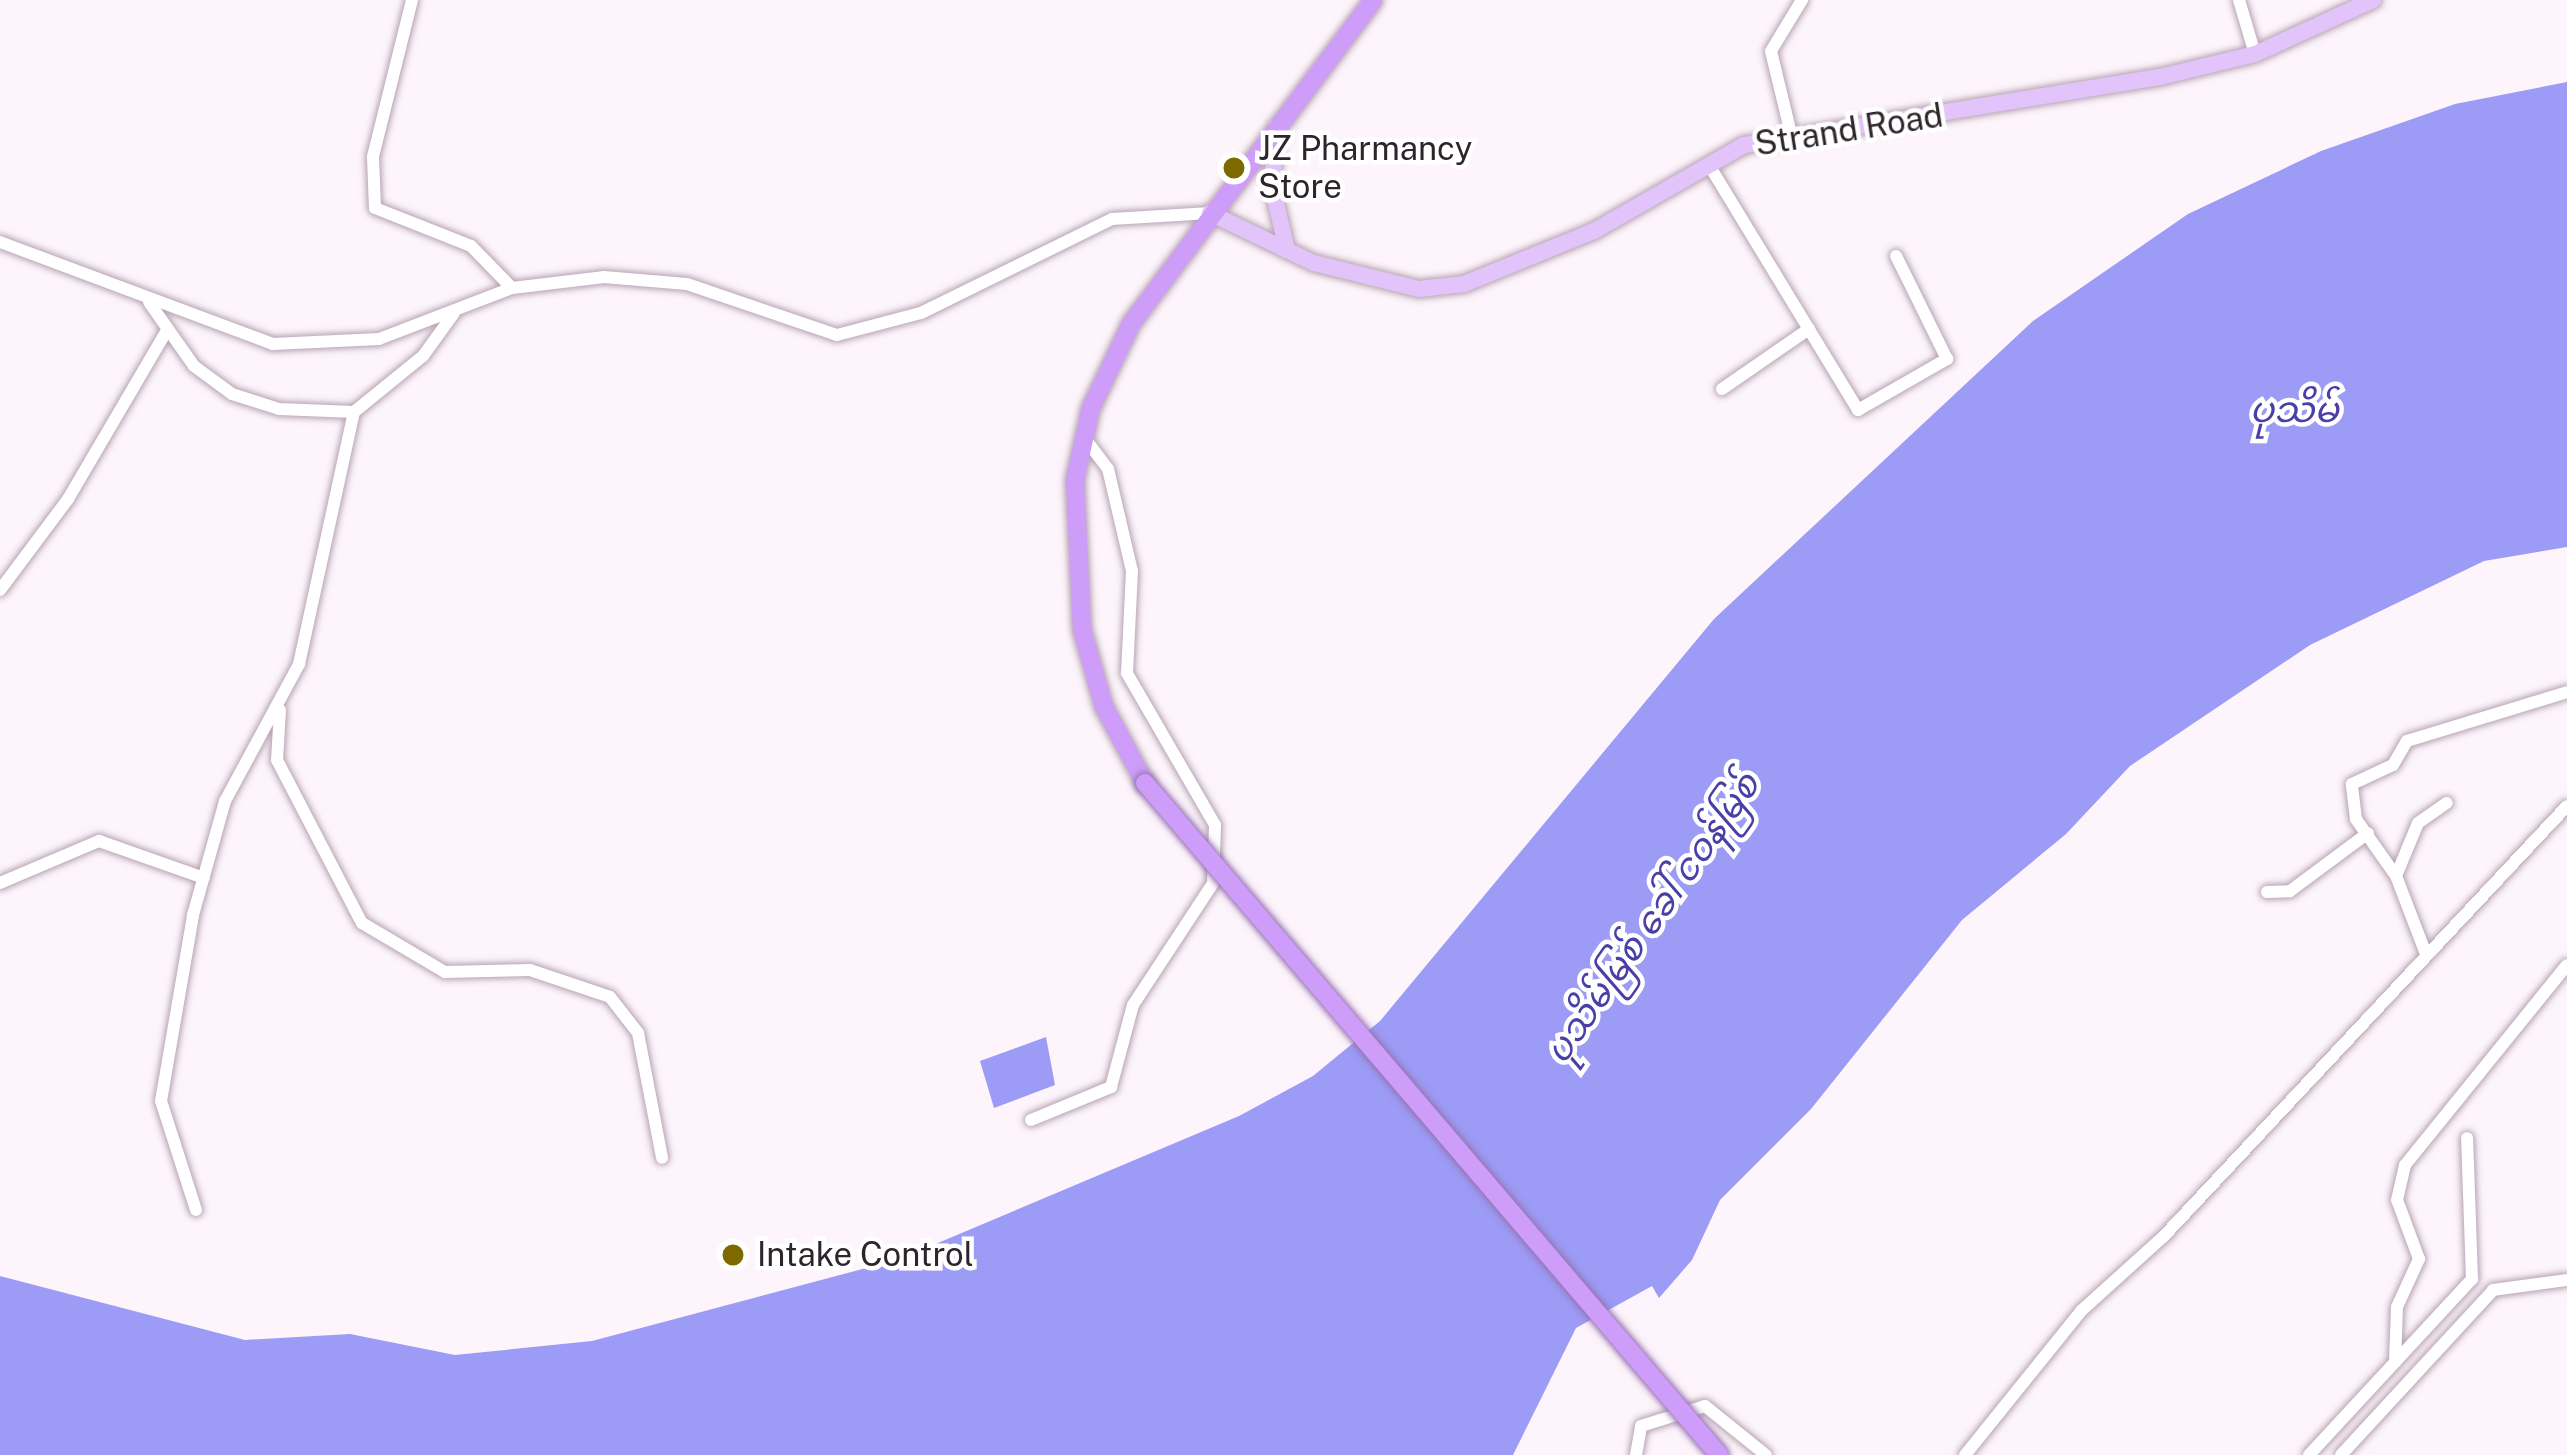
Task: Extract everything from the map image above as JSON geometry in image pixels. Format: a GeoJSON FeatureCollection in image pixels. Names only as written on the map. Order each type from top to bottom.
{"type":"FeatureCollection","features":[{"type":"Feature","properties":{"kind":"highway"},"geometry":{"type":"LineString","coordinates":[[1373,0],[1131,324],[1085,438],[1076,481],[1082,629],[1105,707],[1145,783],[1719,1455]]}},
{"type":"Feature","properties":{"kind":"main road","name":"Strand Road"},"geometry":{"type":"LineString","coordinates":[[1210,213],[1287,250],[1419,289],[1464,284],[1594,231],[1744,145],[2254,54],[2373,0]]}},
{"type":"Feature","properties":{"kind":"main road"},"geometry":{"type":"LineString","coordinates":[[1276,126],[1273,186],[1287,250]]}},
{"type":"Feature","properties":{"kind":"street"},"geometry":{"type":"LineString","coordinates":[[412,0],[374,158],[375,208],[471,246],[512,287]]}},
{"type":"Feature","properties":{"kind":"street"},"geometry":{"type":"LineString","coordinates":[[1792,138],[1771,51],[1802,0]]}},
{"type":"Feature","properties":{"kind":"street"},"geometry":{"type":"LineString","coordinates":[[2239,0],[2254,54]]}},
{"type":"Feature","properties":{"kind":"street"},"geometry":{"type":"LineString","coordinates":[[1709,165],[1858,410],[1947,359],[1896,256]]}},
{"type":"Feature","properties":{"kind":"street"},"geometry":{"type":"LineString","coordinates":[[0,242],[202,322],[273,344],[346,345],[454,312],[512,287],[604,277],[687,284],[837,335],[863,334],[1112,219],[1210,213]]}},
{"type":"Feature","properties":{"kind":"street"},"geometry":{"type":"LineString","coordinates":[[147,300],[170,334],[232,394],[291,411],[354,412]]}},
{"type":"Feature","properties":{"kind":"street"},"geometry":{"type":"LineString","coordinates":[[196,1210],[160,1101],[204,878],[239,765],[280,709],[299,664],[354,412],[424,356],[454,312]]}},
{"type":"Feature","properties":{"kind":"street"},"geometry":{"type":"LineString","coordinates":[[0,590],[68,499],[170,334],[202,322]]}},
{"type":"Feature","properties":{"kind":"street"},"geometry":{"type":"LineString","coordinates":[[1722,389],[1809,329]]}},
{"type":"Feature","properties":{"kind":"street"},"geometry":{"type":"LineString","coordinates":[[1031,1120],[1111,1087],[1133,1005],[1213,883],[1215,825],[1127,673],[1132,571],[1108,469],[1085,438]]}},
{"type":"Feature","properties":{"kind":"street"},"geometry":{"type":"LineString","coordinates":[[2426,954],[2396,876],[2352,809],[2352,784],[2393,765],[2403,743],[2567,692]]}},
{"type":"Feature","properties":{"kind":"street"},"geometry":{"type":"LineString","coordinates":[[280,709],[278,760],[362,923],[445,973],[530,970],[610,998],[638,1034],[662,1158]]}},
{"type":"Feature","properties":{"kind":"street"},"geometry":{"type":"LineString","coordinates":[[2396,876],[2418,823],[2447,803]]}},
{"type":"Feature","properties":{"kind":"street"},"geometry":{"type":"LineString","coordinates":[[1965,1455],[2081,1311],[2164,1236],[2567,806]]}},
{"type":"Feature","properties":{"kind":"street"},"geometry":{"type":"LineString","coordinates":[[2266,892],[2290,891],[2368,833]]}},
{"type":"Feature","properties":{"kind":"street"},"geometry":{"type":"LineString","coordinates":[[0,883],[99,841],[204,878]]}},
{"type":"Feature","properties":{"kind":"street"},"geometry":{"type":"LineString","coordinates":[[2395,1362],[2398,1307],[2420,1258],[2397,1200],[2405,1165],[2556,991],[2567,965]]}},
{"type":"Feature","properties":{"kind":"street"},"geometry":{"type":"LineString","coordinates":[[2309,1455],[2472,1279],[2467,1138]]}},
{"type":"Feature","properties":{"kind":"street"},"geometry":{"type":"LineString","coordinates":[[2341,1455],[2493,1290],[2567,1280]]}},
{"type":"Feature","properties":{"kind":"street"},"geometry":{"type":"LineString","coordinates":[[1636,1455],[1641,1426],[1705,1406],[1766,1455]]}},
{"type":"Feature","properties":{"kind":"water","name":"ပုသိမ်"},"geometry":{"type":"Polygon","coordinates":[[[2567,82],[2567,547],[2484,561],[2310,645],[2130,766],[2066,834],[1962,920],[1811,1109],[1720,1200],[1692,1260],[1659,1298],[1652,1286],[1576,1328],[1513,1455],[0,1455],[0,1276],[245,1340],[350,1334],[455,1355],[592,1341],[900,1259],[1239,1116],[1313,1076],[1380,1021],[1714,619],[2033,321],[2188,214],[2321,151],[2455,104],[2567,82]]]}},
{"type":"Feature","properties":{"kind":"water"},"geometry":{"type":"Polygon","coordinates":[[[1046,1037],[1055,1085],[994,1108],[980,1061],[1046,1037]]]}},
{"type":"Feature","properties":{"kind":"place","name":"JZ Pharmancy Store"},"geometry":{"type":"Point","coordinates":[1234,168]}},
{"type":"Feature","properties":{"kind":"place","name":"Intake Control"},"geometry":{"type":"Point","coordinates":[733,1255]}},
{"type":"Feature","properties":{"kind":"water label","name":"ပုသိမ်မြစ် ခေါ် ငဝန်မြစ်"},"geometry":{"type":"Point","coordinates":[1652,918]}}]}
